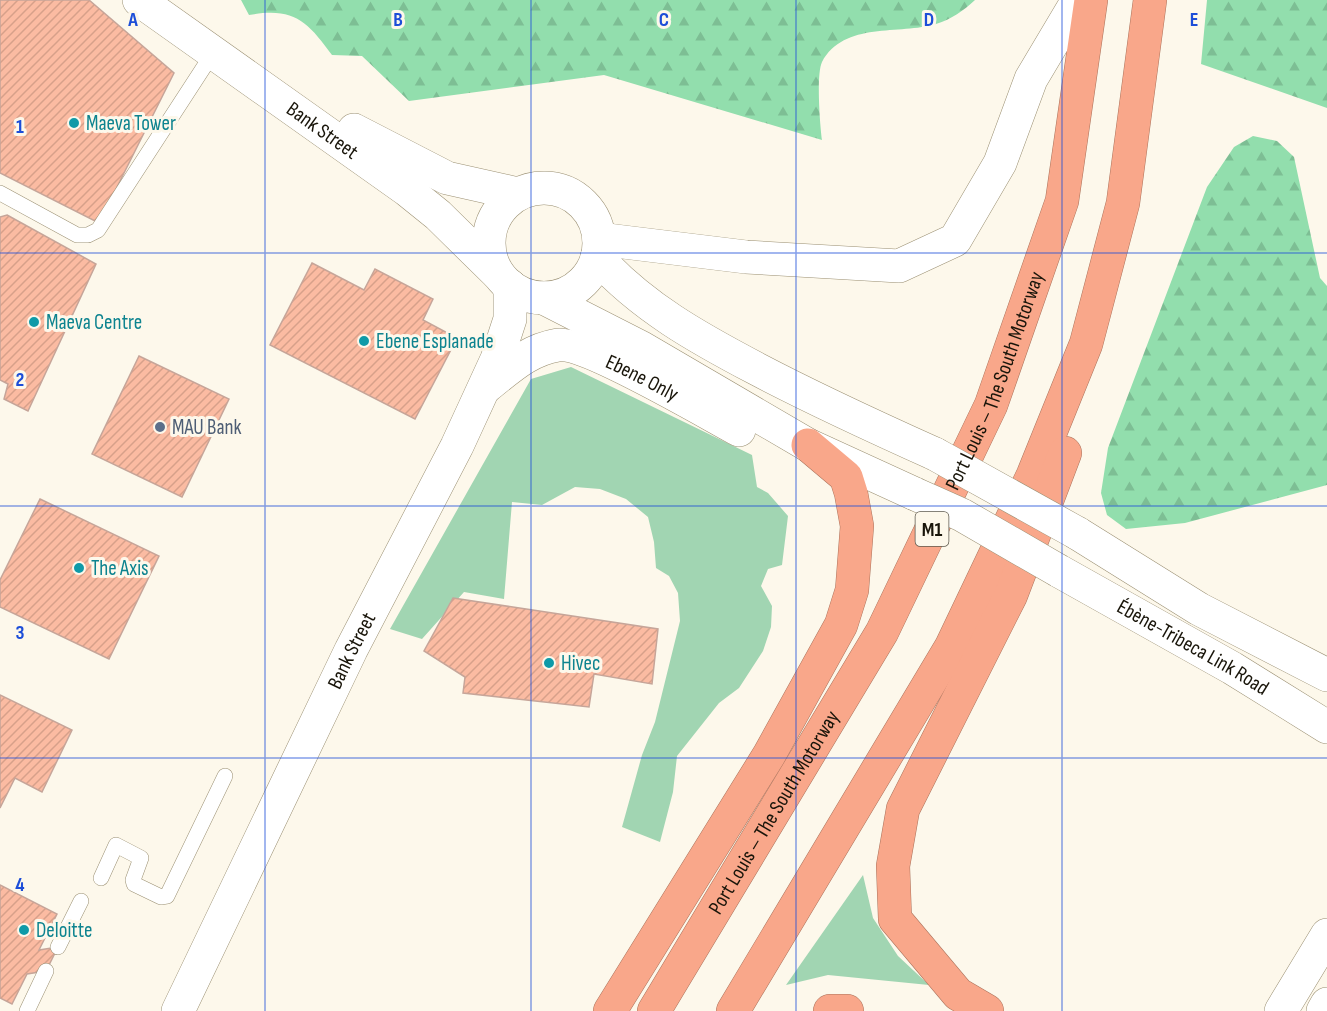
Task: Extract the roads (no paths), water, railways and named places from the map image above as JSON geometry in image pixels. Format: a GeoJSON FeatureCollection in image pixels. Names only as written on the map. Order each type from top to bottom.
{"type":"FeatureCollection","features":[{"type":"Feature","properties":{"kind":"highway","name":"Port Louis – The South Motorway"},"geometry":{"type":"LineString","coordinates":[[654,1011],[882,632],[991,405],[1062,201],[1091,0]]}},
{"type":"Feature","properties":{"kind":"highway"},"geometry":{"type":"LineString","coordinates":[[987,1011],[958,994],[895,919],[893,866],[903,809],[1011,595],[1086,397],[1123,203],[1150,0]]}},
{"type":"Feature","properties":{"kind":"highway"},"geometry":{"type":"LineString","coordinates":[[733,1011],[951,647],[1033,475],[1086,344],[1123,203]]}},
{"type":"Feature","properties":{"kind":"highway"},"geometry":{"type":"LineString","coordinates":[[610,1011],[769,754],[841,625],[852,590],[856,519],[846,477],[803,454]]}},
{"type":"Feature","properties":{"kind":"highway"},"geometry":{"type":"LineString","coordinates":[[830,1011],[847,1011]]}},
{"type":"Feature","properties":{"kind":"street","name":"Bank Street"},"geometry":{"type":"LineString","coordinates":[[139,0],[407,190],[522,289],[642,348],[803,454]]}},
{"type":"Feature","properties":{"kind":"street"},"geometry":{"type":"LineString","coordinates":[[164,0],[366,138],[447,178],[518,194]]}},
{"type":"Feature","properties":{"kind":"street"},"geometry":{"type":"LineString","coordinates":[[598,248],[899,266],[955,240],[1000,163],[1030,80],[1078,0]]}},
{"type":"Feature","properties":{"kind":"street"},"geometry":{"type":"LineString","coordinates":[[545,188],[572,195],[585,206],[595,222],[598,248],[590,273],[578,286],[562,295],[522,289],[490,256],[489,238],[493,221],[503,205],[518,194],[545,188]]}},
{"type":"Feature","properties":{"kind":"street","name":"Ébène-Tribeca Link Road"},"geometry":{"type":"LineString","coordinates":[[598,248],[622,284],[691,335],[817,400],[935,454],[1077,533],[1199,609],[1327,675]]}},
{"type":"Feature","properties":{"kind":"street","name":"Bank Street"},"geometry":{"type":"LineString","coordinates":[[178,1011],[295,762],[458,446],[483,389],[518,325],[522,289]]}},
{"type":"Feature","properties":{"kind":"street","name":"Ebene Only"},"geometry":{"type":"LineString","coordinates":[[483,389],[526,354],[560,345],[600,357],[803,454]]}},
{"type":"Feature","properties":{"kind":"street","name":"Ébène-Tribeca Link Road"},"geometry":{"type":"LineString","coordinates":[[803,454],[915,494],[962,515],[1232,668],[1327,727]]}},
{"type":"Feature","properties":{"kind":"street"},"geometry":{"type":"LineString","coordinates":[[1281,1011],[1327,935]]}},
{"type":"Feature","properties":{"kind":"street"},"geometry":{"type":"LineString","coordinates":[[1323,1011],[1327,1004]]}},
{"type":"Feature","properties":{"kind":"lane"},"geometry":{"type":"LineString","coordinates":[[0,193],[77,235],[88,235],[98,230],[213,53]]}},
{"type":"Feature","properties":{"kind":"lane"},"geometry":{"type":"LineString","coordinates":[[101,878],[116,845],[141,858],[133,880],[136,886],[161,897],[167,896],[225,776]]}},
{"type":"Feature","properties":{"kind":"lane"},"geometry":{"type":"LineString","coordinates":[[58,947],[81,902]]}},
{"type":"Feature","properties":{"kind":"lane"},"geometry":{"type":"LineString","coordinates":[[27,1011],[45,971]]}},
{"type":"Feature","properties":{"kind":"place","name":"Maeva Tower"},"geometry":{"type":"Point","coordinates":[74,123]}},
{"type":"Feature","properties":{"kind":"place","name":"Maeva Centre"},"geometry":{"type":"Point","coordinates":[34,322]}},
{"type":"Feature","properties":{"kind":"place","name":"Ebene Esplanade"},"geometry":{"type":"Point","coordinates":[364,341]}},
{"type":"Feature","properties":{"kind":"place","name":"MAU Bank"},"geometry":{"type":"Point","coordinates":[160,427]}},
{"type":"Feature","properties":{"kind":"place","name":"The Axis"},"geometry":{"type":"Point","coordinates":[79,568]}},
{"type":"Feature","properties":{"kind":"place","name":"Hivec"},"geometry":{"type":"Point","coordinates":[549,663]}},
{"type":"Feature","properties":{"kind":"place","name":"Deloitte"},"geometry":{"type":"Point","coordinates":[24,930]}}]}
